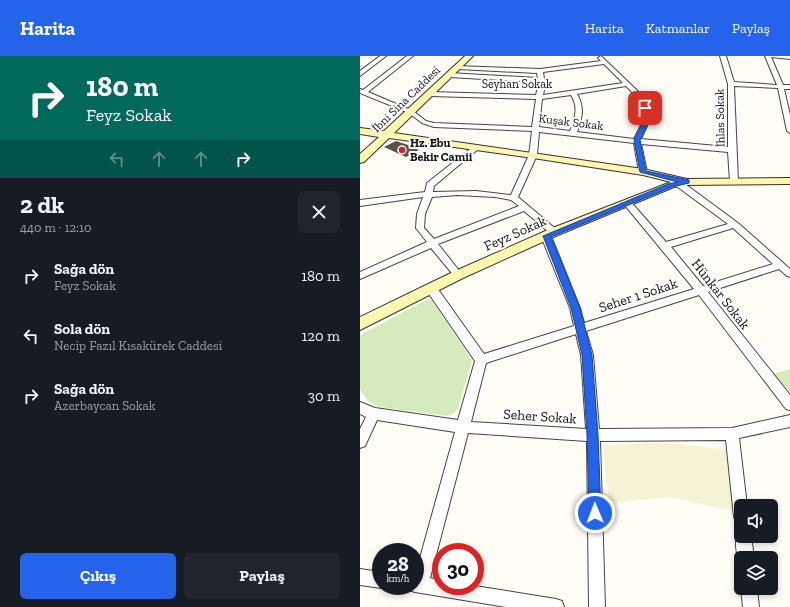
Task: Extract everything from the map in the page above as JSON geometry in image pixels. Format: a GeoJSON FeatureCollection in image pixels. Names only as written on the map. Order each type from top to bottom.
{"type":"FeatureCollection","features":[{"type":"Feature","properties":{"kind":"street"},"geometry":{"type":"LineString","coordinates":[[360,74],[383,56]]}},
{"type":"Feature","properties":{"kind":"street"},"geometry":{"type":"LineString","coordinates":[[362,92],[410,56]]}},
{"type":"Feature","properties":{"kind":"street","name":"İbni Sina Caddesi"},"geometry":{"type":"LineString","coordinates":[[361,159],[469,56]]}},
{"type":"Feature","properties":{"kind":"street"},"geometry":{"type":"LineString","coordinates":[[599,56],[642,99],[648,118],[637,140],[643,172]]}},
{"type":"Feature","properties":{"kind":"street","name":"İhlas Sokak"},"geometry":{"type":"LineString","coordinates":[[723,56],[731,84],[734,181]]}},
{"type":"Feature","properties":{"kind":"street"},"geometry":{"type":"LineString","coordinates":[[768,56],[781,87],[790,132]]}},
{"type":"Feature","properties":{"kind":"street"},"geometry":{"type":"LineString","coordinates":[[773,56],[790,57]]}},
{"type":"Feature","properties":{"kind":"street"},"geometry":{"type":"LineString","coordinates":[[458,67],[540,71],[605,62]]}},
{"type":"Feature","properties":{"kind":"street"},"geometry":{"type":"LineString","coordinates":[[514,198],[532,155],[539,97],[542,85],[540,71]]}},
{"type":"Feature","properties":{"kind":"street"},"geometry":{"type":"LineString","coordinates":[[450,75],[541,80]]}},
{"type":"Feature","properties":{"kind":"street","name":"Seyhan Sokak"},"geometry":{"type":"LineString","coordinates":[[430,94],[539,97],[627,84]]}},
{"type":"Feature","properties":{"kind":"street"},"geometry":{"type":"LineString","coordinates":[[731,84],[790,87]]}},
{"type":"Feature","properties":{"kind":"street","name":"Kuşak Sokak"},"geometry":{"type":"LineString","coordinates":[[362,92],[411,112],[424,122],[434,125],[552,130],[732,150]]}},
{"type":"Feature","properties":{"kind":"street"},"geometry":{"type":"LineString","coordinates":[[573,93],[578,100],[580,109],[580,116],[573,133]]}},
{"type":"Feature","properties":{"kind":"street"},"geometry":{"type":"LineString","coordinates":[[360,131],[643,172],[682,182],[790,181]]}},
{"type":"Feature","properties":{"kind":"street"},"geometry":{"type":"LineString","coordinates":[[458,275],[431,244],[420,228],[421,214],[430,194],[430,185],[474,148]]}},
{"type":"Feature","properties":{"kind":"street"},"geometry":{"type":"LineString","coordinates":[[682,182],[790,274]]}},
{"type":"Feature","properties":{"kind":"street","name":"Feyz Sokak"},"geometry":{"type":"LineString","coordinates":[[360,324],[458,275],[550,234],[682,182]]}},
{"type":"Feature","properties":{"kind":"street"},"geometry":{"type":"LineString","coordinates":[[360,203],[430,194],[498,195],[514,198],[550,234],[581,327],[589,371],[593,435],[597,607]]}},
{"type":"Feature","properties":{"kind":"street","name":"Hünkar Sokak"},"geometry":{"type":"LineString","coordinates":[[627,203],[700,290],[790,405]]}},
{"type":"Feature","properties":{"kind":"street"},"geometry":{"type":"LineString","coordinates":[[360,276],[431,244],[524,207]]}},
{"type":"Feature","properties":{"kind":"street"},"geometry":{"type":"LineString","coordinates":[[664,246],[734,225]]}},
{"type":"Feature","properties":{"kind":"street","name":"Seher 1 Sokak"},"geometry":{"type":"LineString","coordinates":[[481,360],[581,327],[781,265]]}},
{"type":"Feature","properties":{"kind":"street"},"geometry":{"type":"LineString","coordinates":[[424,563],[481,360],[431,288]]}},
{"type":"Feature","properties":{"kind":"street","name":"Seher Sokak"},"geometry":{"type":"LineString","coordinates":[[360,408],[374,414],[463,427],[593,435],[732,434],[790,421]]}},
{"type":"Feature","properties":{"kind":"street"},"geometry":{"type":"LineString","coordinates":[[360,442],[374,414]]}},
{"type":"Feature","properties":{"kind":"street"},"geometry":{"type":"LineString","coordinates":[[732,434],[739,499]]}},
{"type":"Feature","properties":{"kind":"street"},"geometry":{"type":"LineString","coordinates":[[360,577],[372,579]]}},
{"type":"Feature","properties":{"kind":"street"},"geometry":{"type":"LineString","coordinates":[[424,585],[556,607]]}},
{"type":"Feature","properties":{"kind":"street"},"geometry":{"type":"LineString","coordinates":[[750,595],[751,607]]}},
{"type":"Feature","properties":{"kind":"shaded area"},"geometry":{"type":"Polygon","coordinates":[[[649,443],[678,444],[728,450],[733,511],[669,497],[609,503],[603,446],[649,443]]]}},
{"type":"Feature","properties":{"kind":"green space"},"geometry":{"type":"Polygon","coordinates":[[[430,298],[472,360],[458,408],[453,414],[447,416],[379,407],[369,402],[360,390],[360,335],[430,298]]]}},
{"type":"Feature","properties":{"kind":"green space"},"geometry":{"type":"Polygon","coordinates":[[[790,369],[790,392],[773,374],[790,369]]]}},
{"type":"Feature","properties":{"kind":"building","name":"Hz. Ebu Bekir Camii"},"geometry":{"type":"Polygon","coordinates":[[[396,141],[419,150],[406,157],[384,147],[396,141]]]}},
{"type":"Feature","properties":{"kind":"place","name":"Hz. Ebu Bekir Camii"},"geometry":{"type":"Point","coordinates":[402,150]}},
{"type":"Feature","properties":{"kind":"route"},"geometry":{"type":"LineString","coordinates":[[595,513],[593,435],[587,355],[575,308],[560,267],[546,236],[670,185],[687,182],[643,172],[637,140],[648,118],[645,108]]}}]}
